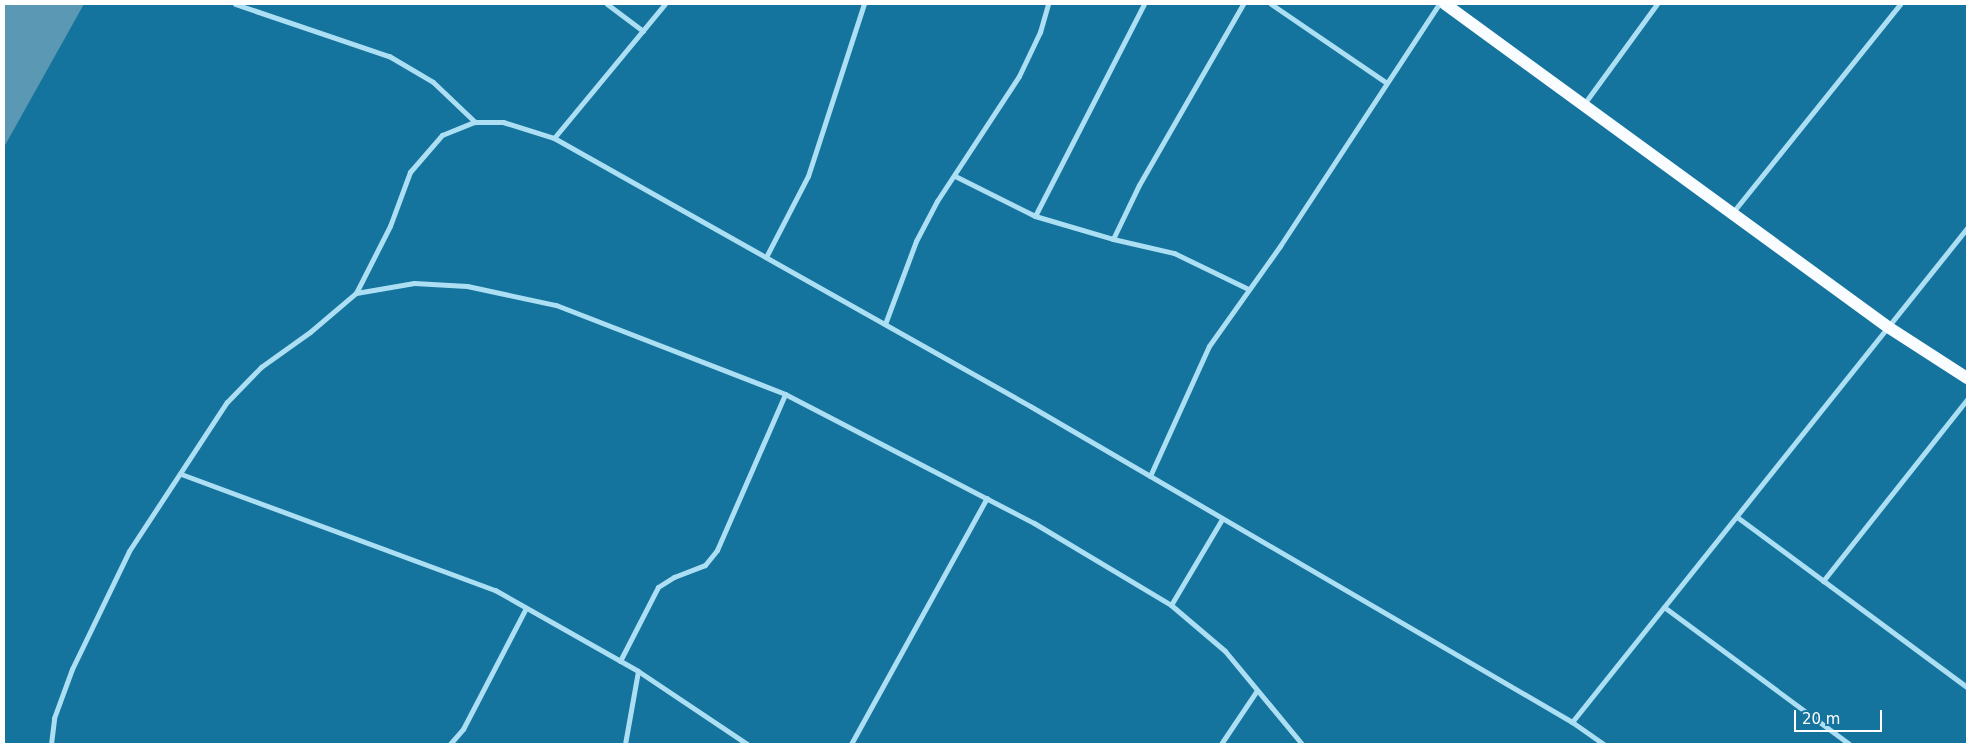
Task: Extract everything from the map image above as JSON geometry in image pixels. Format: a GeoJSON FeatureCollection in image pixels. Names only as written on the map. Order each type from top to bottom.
{"type":"FeatureCollection","features":[{"type":"Feature","properties":{"kind":"main road"},"geometry":{"type":"LineString","coordinates":[[1445,4],[1888,327],[1967,378]]}},
{"type":"Feature","properties":{"kind":"street"},"geometry":{"type":"LineString","coordinates":[[234,4],[389,56],[433,82],[476,122]]}},
{"type":"Feature","properties":{"kind":"street"},"geometry":{"type":"LineString","coordinates":[[607,4],[643,31]]}},
{"type":"Feature","properties":{"kind":"street"},"geometry":{"type":"LineString","coordinates":[[554,138],[665,4]]}},
{"type":"Feature","properties":{"kind":"street"},"geometry":{"type":"LineString","coordinates":[[766,258],[808,176],[864,4]]}},
{"type":"Feature","properties":{"kind":"street"},"geometry":{"type":"LineString","coordinates":[[885,324],[916,241],[1019,76],[1040,32],[1048,4]]}},
{"type":"Feature","properties":{"kind":"street"},"geometry":{"type":"LineString","coordinates":[[1035,216],[1144,4]]}},
{"type":"Feature","properties":{"kind":"street"},"geometry":{"type":"LineString","coordinates":[[1113,239],[1138,185],[1243,4]]}},
{"type":"Feature","properties":{"kind":"street"},"geometry":{"type":"LineString","coordinates":[[1271,4],[1387,83]]}},
{"type":"Feature","properties":{"kind":"street"},"geometry":{"type":"LineString","coordinates":[[1150,476],[1209,346],[1280,246],[1440,4]]}},
{"type":"Feature","properties":{"kind":"street"},"geometry":{"type":"LineString","coordinates":[[1584,105],[1658,4]]}},
{"type":"Feature","properties":{"kind":"street"},"geometry":{"type":"LineString","coordinates":[[1732,213],[1900,4]]}},
{"type":"Feature","properties":{"kind":"street"},"geometry":{"type":"LineString","coordinates":[[51,744],[54,718],[72,669],[129,551],[227,402],[261,367],[310,332],[356,293],[390,226],[410,172],[442,135],[476,122],[503,122],[554,138],[1150,476],[1572,722],[1602,744]]}},
{"type":"Feature","properties":{"kind":"street"},"geometry":{"type":"LineString","coordinates":[[955,176],[1035,216],[1113,239],[1174,253],[1248,289]]}},
{"type":"Feature","properties":{"kind":"street"},"geometry":{"type":"LineString","coordinates":[[1572,722],[1967,228]]}},
{"type":"Feature","properties":{"kind":"street"},"geometry":{"type":"LineString","coordinates":[[356,293],[414,283],[467,286],[556,305],[785,394],[987,498],[1171,605],[1225,650],[1256,692],[1302,744]]}},
{"type":"Feature","properties":{"kind":"street"},"geometry":{"type":"LineString","coordinates":[[620,661],[658,587],[674,577],[705,565],[717,550],[785,394]]}},
{"type":"Feature","properties":{"kind":"street"},"geometry":{"type":"LineString","coordinates":[[1824,581],[1967,399]]}},
{"type":"Feature","properties":{"kind":"street"},"geometry":{"type":"LineString","coordinates":[[181,474],[495,590],[638,671],[747,744]]}},
{"type":"Feature","properties":{"kind":"street"},"geometry":{"type":"LineString","coordinates":[[851,744],[987,498]]}},
{"type":"Feature","properties":{"kind":"street"},"geometry":{"type":"LineString","coordinates":[[1736,516],[1967,687]]}},
{"type":"Feature","properties":{"kind":"street"},"geometry":{"type":"LineString","coordinates":[[1171,605],[1222,519]]}},
{"type":"Feature","properties":{"kind":"street"},"geometry":{"type":"LineString","coordinates":[[1664,607],[1848,744]]}},
{"type":"Feature","properties":{"kind":"street"},"geometry":{"type":"LineString","coordinates":[[450,744],[463,728],[526,608]]}},
{"type":"Feature","properties":{"kind":"street"},"geometry":{"type":"LineString","coordinates":[[624,744],[638,671]]}},
{"type":"Feature","properties":{"kind":"street"},"geometry":{"type":"LineString","coordinates":[[1221,744],[1256,692]]}},
{"type":"Feature","properties":{"kind":"water"},"geometry":{"type":"Polygon","coordinates":[[[4,4],[84,4],[4,147],[4,4]]]}}]}
